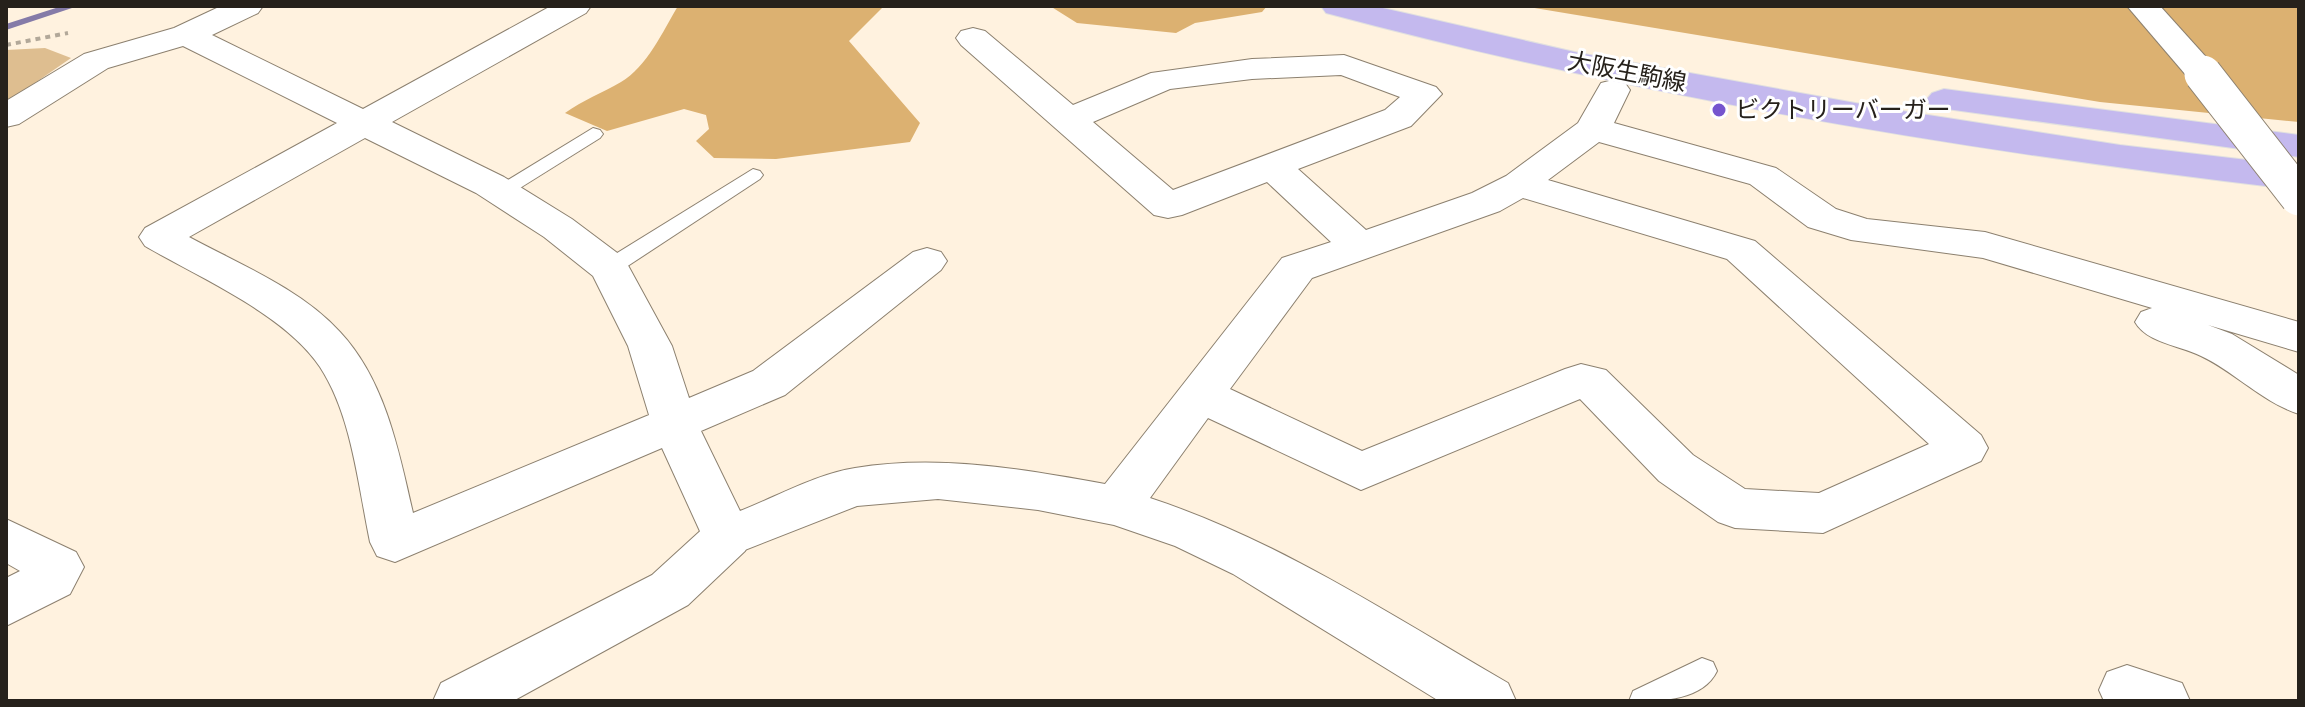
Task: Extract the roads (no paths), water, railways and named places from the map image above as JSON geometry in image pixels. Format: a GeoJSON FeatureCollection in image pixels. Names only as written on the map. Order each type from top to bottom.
{"type":"FeatureCollection","features":[{"type":"Feature","properties":{"kind":"main road","name":"大阪生駒線"},"geometry":{"type":"LineString","coordinates":[[1337,6],[1554,59],[1766,99],[2026,144],[2299,178]]}},
{"type":"Feature","properties":{"kind":"main road","name":"大阪生駒線"},"geometry":{"type":"LineString","coordinates":[[1435,6],[1578,39],[1780,77],[2299,146]]}},
{"type":"Feature","properties":{"kind":"street"},"geometry":{"type":"LineString","coordinates":[[6,116],[96,61],[186,35],[247,6]]}},
{"type":"Feature","properties":{"kind":"street"},"geometry":{"type":"LineString","coordinates":[[506,6],[543,23]]}},
{"type":"Feature","properties":{"kind":"street"},"geometry":{"type":"LineString","coordinates":[[575,6],[159,237],[298,320],[335,354],[366,421],[395,542],[769,383],[927,261]]}},
{"type":"Feature","properties":{"kind":"street"},"geometry":{"type":"LineString","coordinates":[[2143,6],[2203,74],[2299,197]]}},
{"type":"Feature","properties":{"kind":"street"},"geometry":{"type":"LineString","coordinates":[[186,35],[500,191],[558,228],[609,268],[650,346],[675,425],[727,537]]}},
{"type":"Feature","properties":{"kind":"street"},"geometry":{"type":"LineString","coordinates":[[973,38],[1068,120],[1168,206],[1398,118],[1424,94],[1344,65],[1252,69],[1163,80],[1068,120]]}},
{"type":"Feature","properties":{"kind":"street"},"geometry":{"type":"LineString","coordinates":[[1116,506],[1203,396],[1297,268],[1486,202],[1519,184],[1593,129],[1613,90]]}},
{"type":"Feature","properties":{"kind":"street"},"geometry":{"type":"LineString","coordinates":[[1593,129],[1763,176],[1822,218],[1865,231],[1985,245],[2299,337]]}},
{"type":"Feature","properties":{"kind":"street"},"geometry":{"type":"LineString","coordinates":[[1274,168],[1359,246]]}},
{"type":"Feature","properties":{"kind":"street"},"geometry":{"type":"LineString","coordinates":[[1203,396],[1361,471],[1581,380],[1590,381],[1676,468],[1735,508],[1749,509],[1823,513],[1964,448],[1741,250],[1519,184]]}},
{"type":"Feature","properties":{"kind":"street"},"geometry":{"type":"LineString","coordinates":[[2084,302],[2165,324],[2217,345],[2299,397]]}},
{"type":"Feature","properties":{"kind":"street"},"geometry":{"type":"LineString","coordinates":[[461,701],[670,590],[727,537],[853,487],[938,480],[1038,491],[1116,506],[1193,532],[1251,559],[1488,701]]}},
{"type":"Feature","properties":{"kind":"street"},"geometry":{"type":"LineString","coordinates":[[6,539],[58,567],[52,579],[6,604]]}},
{"type":"Feature","properties":{"kind":"lane"},"geometry":{"type":"LineString","coordinates":[[500,191],[593,134]]}},
{"type":"Feature","properties":{"kind":"lane"},"geometry":{"type":"LineString","coordinates":[[609,268],[753,175]]}},
{"type":"Feature","properties":{"kind":"lane"},"geometry":{"type":"LineString","coordinates":[[1644,701],[1702,671]]}},
{"type":"Feature","properties":{"kind":"waterway"},"geometry":{"type":"LineString","coordinates":[[6,27],[73,6]]}},
{"type":"Feature","properties":{"kind":"place","name":"ビクトリーバーガー"},"geometry":{"type":"Point","coordinates":[1719,110]}}]}
